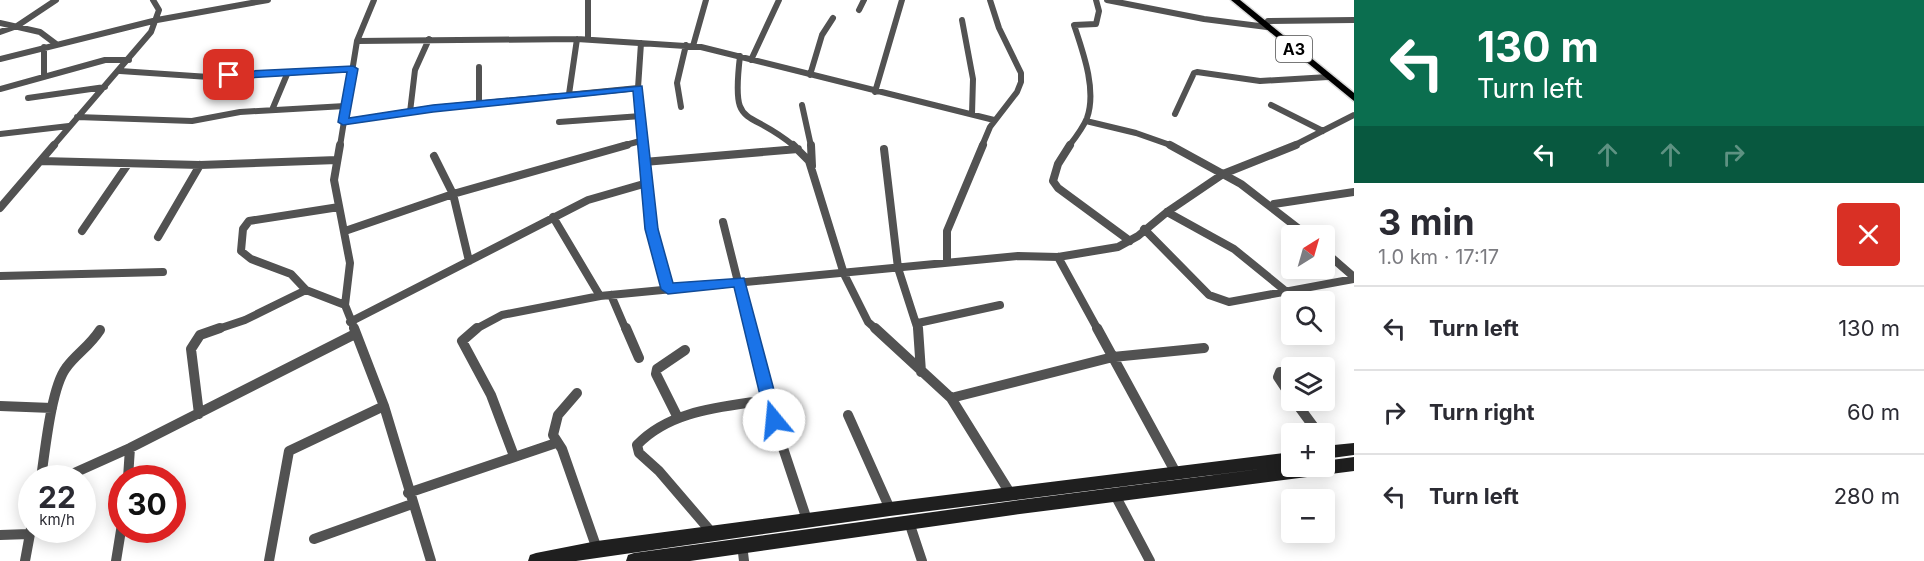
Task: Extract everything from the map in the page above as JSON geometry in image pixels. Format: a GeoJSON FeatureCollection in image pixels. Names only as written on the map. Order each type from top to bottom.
{"type":"FeatureCollection","features":[{"type":"Feature","properties":{"kind":"main road","name":"A3"},"geometry":{"type":"LineString","coordinates":[[1235,0],[1354,90]]}},
{"type":"Feature","properties":{"kind":"main road","name":"A3"},"geometry":{"type":"LineString","coordinates":[[1312,60],[1328,77],[1354,98]]}},
{"type":"Feature","properties":{"kind":"main road"},"geometry":{"type":"LineString","coordinates":[[1335,449],[1354,449]]}},
{"type":"Feature","properties":{"kind":"main road"},"geometry":{"type":"LineString","coordinates":[[536,561],[597,549],[713,534],[742,546],[807,520],[1281,459]]}},
{"type":"Feature","properties":{"kind":"main road"},"geometry":{"type":"LineString","coordinates":[[634,561],[909,522],[1354,464]]}},
{"type":"Feature","properties":{"kind":"street"},"geometry":{"type":"LineString","coordinates":[[0,32],[17,26],[56,0]]}},
{"type":"Feature","properties":{"kind":"street"},"geometry":{"type":"LineString","coordinates":[[0,208],[69,126],[129,60],[157,20],[159,10],[153,0]]}},
{"type":"Feature","properties":{"kind":"street"},"geometry":{"type":"LineString","coordinates":[[0,59],[157,20],[268,0]]}},
{"type":"Feature","properties":{"kind":"street"},"geometry":{"type":"LineString","coordinates":[[374,0],[357,41],[334,180],[350,263],[345,305],[384,406],[408,493],[431,561]]}},
{"type":"Feature","properties":{"kind":"street"},"geometry":{"type":"LineString","coordinates":[[588,0],[588,39]]}},
{"type":"Feature","properties":{"kind":"street"},"geometry":{"type":"LineString","coordinates":[[681,106],[677,83],[706,0]]}},
{"type":"Feature","properties":{"kind":"street"},"geometry":{"type":"LineString","coordinates":[[751,60],[780,0]]}},
{"type":"Feature","properties":{"kind":"street"},"geometry":{"type":"LineString","coordinates":[[859,10],[864,0]]}},
{"type":"Feature","properties":{"kind":"street"},"geometry":{"type":"LineString","coordinates":[[875,92],[902,0]]}},
{"type":"Feature","properties":{"kind":"street"},"geometry":{"type":"LineString","coordinates":[[947,262],[947,231],[994,120],[1017,92],[1021,73],[999,28],[990,0]]}},
{"type":"Feature","properties":{"kind":"street"},"geometry":{"type":"LineString","coordinates":[[1096,0],[1099,5],[1096,24],[1074,25],[1087,62],[1086,121],[1056,167],[1053,182],[1130,241]]}},
{"type":"Feature","properties":{"kind":"street"},"geometry":{"type":"LineString","coordinates":[[1107,0],[1210,20],[1267,24],[1354,20]]}},
{"type":"Feature","properties":{"kind":"street"},"geometry":{"type":"LineString","coordinates":[[810,75],[822,35],[833,18]]}},
{"type":"Feature","properties":{"kind":"street"},"geometry":{"type":"LineString","coordinates":[[962,20],[973,79],[972,114]]}},
{"type":"Feature","properties":{"kind":"street"},"geometry":{"type":"LineString","coordinates":[[0,23],[45,34],[56,44]]}},
{"type":"Feature","properties":{"kind":"street"},"geometry":{"type":"LineString","coordinates":[[410,112],[415,70],[429,39]]}},
{"type":"Feature","properties":{"kind":"street"},"geometry":{"type":"LineString","coordinates":[[569,94],[577,39]]}},
{"type":"Feature","properties":{"kind":"street"},"geometry":{"type":"LineString","coordinates":[[357,41],[588,39],[690,46],[740,56],[875,92],[994,120]]}},
{"type":"Feature","properties":{"kind":"street"},"geometry":{"type":"LineString","coordinates":[[641,43],[638,88],[644,162],[655,245],[668,289]]}},
{"type":"Feature","properties":{"kind":"street"},"geometry":{"type":"LineString","coordinates":[[44,47],[46,61],[44,77]]}},
{"type":"Feature","properties":{"kind":"street"},"geometry":{"type":"LineString","coordinates":[[740,56],[735,91],[742,113],[777,133],[798,149],[812,170]]}},
{"type":"Feature","properties":{"kind":"street"},"geometry":{"type":"LineString","coordinates":[[0,89],[105,60],[129,60]]}},
{"type":"Feature","properties":{"kind":"street"},"geometry":{"type":"LineString","coordinates":[[478,67],[479,103]]}},
{"type":"Feature","properties":{"kind":"street"},"geometry":{"type":"LineString","coordinates":[[120,70],[209,77],[353,69]]}},
{"type":"Feature","properties":{"kind":"street"},"geometry":{"type":"LineString","coordinates":[[272,110],[288,72]]}},
{"type":"Feature","properties":{"kind":"street"},"geometry":{"type":"LineString","coordinates":[[1175,114],[1197,72],[1260,81],[1328,77]]}},
{"type":"Feature","properties":{"kind":"street"},"geometry":{"type":"LineString","coordinates":[[28,98],[105,87]]}},
{"type":"Feature","properties":{"kind":"street"},"geometry":{"type":"LineString","coordinates":[[343,122],[479,103],[638,88]]}},
{"type":"Feature","properties":{"kind":"street"},"geometry":{"type":"LineString","coordinates":[[802,105],[812,149],[812,170],[843,274],[868,322],[951,398],[1010,493]]}},
{"type":"Feature","properties":{"kind":"street"},"geometry":{"type":"LineString","coordinates":[[1271,105],[1323,131]]}},
{"type":"Feature","properties":{"kind":"street"},"geometry":{"type":"LineString","coordinates":[[77,117],[192,121],[240,112],[345,106]]}},
{"type":"Feature","properties":{"kind":"street"},"geometry":{"type":"LineString","coordinates":[[514,456],[491,395],[462,341],[470,332],[502,315],[600,296],[843,274],[947,262],[1024,256],[1058,257],[1111,250],[1130,241],[1167,212],[1223,174],[1323,131],[1354,115]]}},
{"type":"Feature","properties":{"kind":"street"},"geometry":{"type":"LineString","coordinates":[[559,123],[641,116]]}},
{"type":"Feature","properties":{"kind":"street"},"geometry":{"type":"LineString","coordinates":[[1086,121],[1169,144],[1274,204],[1296,225]]}},
{"type":"Feature","properties":{"kind":"street"},"geometry":{"type":"LineString","coordinates":[[0,134],[69,126]]}},
{"type":"Feature","properties":{"kind":"street"},"geometry":{"type":"LineString","coordinates":[[345,231],[453,194],[644,140]]}},
{"type":"Feature","properties":{"kind":"street"},"geometry":{"type":"LineString","coordinates":[[644,162],[798,149]]}},
{"type":"Feature","properties":{"kind":"street"},"geometry":{"type":"LineString","coordinates":[[884,149],[898,268],[918,323],[921,372]]}},
{"type":"Feature","properties":{"kind":"street"},"geometry":{"type":"LineString","coordinates":[[434,156],[453,194],[469,261]]}},
{"type":"Feature","properties":{"kind":"street"},"geometry":{"type":"LineString","coordinates":[[41,161],[200,165],[337,160]]}},
{"type":"Feature","properties":{"kind":"street"},"geometry":{"type":"LineString","coordinates":[[82,231],[128,164]]}},
{"type":"Feature","properties":{"kind":"street"},"geometry":{"type":"LineString","coordinates":[[158,237],[200,165]]}},
{"type":"Feature","properties":{"kind":"street"},"geometry":{"type":"LineString","coordinates":[[350,322],[553,217],[602,195],[647,183]]}},
{"type":"Feature","properties":{"kind":"street"},"geometry":{"type":"LineString","coordinates":[[1274,204],[1354,192]]}},
{"type":"Feature","properties":{"kind":"street"},"geometry":{"type":"LineString","coordinates":[[339,207],[249,221],[243,229],[241,251],[251,259],[291,274],[306,290],[345,305]]}},
{"type":"Feature","properties":{"kind":"street"},"geometry":{"type":"LineString","coordinates":[[1167,212],[1234,249],[1287,291]]}},
{"type":"Feature","properties":{"kind":"street"},"geometry":{"type":"LineString","coordinates":[[553,217],[600,296]]}},
{"type":"Feature","properties":{"kind":"street"},"geometry":{"type":"LineString","coordinates":[[723,222],[767,400],[807,520]]}},
{"type":"Feature","properties":{"kind":"street"},"geometry":{"type":"LineString","coordinates":[[1144,229],[1209,295],[1220,301],[1229,302],[1281,293]]}},
{"type":"Feature","properties":{"kind":"street"},"geometry":{"type":"LineString","coordinates":[[1058,257],[1176,473]]}},
{"type":"Feature","properties":{"kind":"street"},"geometry":{"type":"LineString","coordinates":[[1335,261],[1354,278]]}},
{"type":"Feature","properties":{"kind":"street"},"geometry":{"type":"LineString","coordinates":[[0,276],[163,272]]}},
{"type":"Feature","properties":{"kind":"street"},"geometry":{"type":"LineString","coordinates":[[1293,291],[1354,278]]}},
{"type":"Feature","properties":{"kind":"street"},"geometry":{"type":"LineString","coordinates":[[199,414],[191,349],[194,340],[209,332],[245,320],[306,290]]}},
{"type":"Feature","properties":{"kind":"street"},"geometry":{"type":"LineString","coordinates":[[611,295],[639,358]]}},
{"type":"Feature","properties":{"kind":"street"},"geometry":{"type":"LineString","coordinates":[[918,323],[1000,305]]}},
{"type":"Feature","properties":{"kind":"street"},"geometry":{"type":"LineString","coordinates":[[43,465],[52,408],[65,369],[89,347],[100,330]]}},
{"type":"Feature","properties":{"kind":"street"},"geometry":{"type":"LineString","coordinates":[[92,465],[199,414],[355,334]]}},
{"type":"Feature","properties":{"kind":"street"},"geometry":{"type":"LineString","coordinates":[[951,398],[1113,357],[1204,348]]}},
{"type":"Feature","properties":{"kind":"street"},"geometry":{"type":"LineString","coordinates":[[678,418],[656,374],[657,369],[684,350]]}},
{"type":"Feature","properties":{"kind":"street"},"geometry":{"type":"LineString","coordinates":[[577,393],[555,418],[556,443],[562,449],[597,549]]}},
{"type":"Feature","properties":{"kind":"street"},"geometry":{"type":"LineString","coordinates":[[713,534],[636,449],[644,437],[678,418],[704,410],[767,400]]}},
{"type":"Feature","properties":{"kind":"street"},"geometry":{"type":"LineString","coordinates":[[0,406],[52,408]]}},
{"type":"Feature","properties":{"kind":"street"},"geometry":{"type":"LineString","coordinates":[[270,561],[286,458],[290,451],[384,406]]}},
{"type":"Feature","properties":{"kind":"street"},"geometry":{"type":"LineString","coordinates":[[849,415],[890,509]]}},
{"type":"Feature","properties":{"kind":"street"},"geometry":{"type":"LineString","coordinates":[[408,493],[556,443]]}},
{"type":"Feature","properties":{"kind":"street"},"geometry":{"type":"LineString","coordinates":[[129,465],[130,448]]}},
{"type":"Feature","properties":{"kind":"street"},"geometry":{"type":"LineString","coordinates":[[1115,495],[1150,561]]}},
{"type":"Feature","properties":{"kind":"street"},"geometry":{"type":"LineString","coordinates":[[314,539],[412,504]]}},
{"type":"Feature","properties":{"kind":"street"},"geometry":{"type":"LineString","coordinates":[[909,522],[922,561]]}},
{"type":"Feature","properties":{"kind":"street"},"geometry":{"type":"LineString","coordinates":[[0,535],[18,531]]}},
{"type":"Feature","properties":{"kind":"street"},"geometry":{"type":"LineString","coordinates":[[25,561],[28,543]]}},
{"type":"Feature","properties":{"kind":"street"},"geometry":{"type":"LineString","coordinates":[[116,561],[119,543]]}},
{"type":"Feature","properties":{"kind":"route"},"geometry":{"type":"LineString","coordinates":[[229,75],[353,69],[343,122],[433,108],[638,88],[652,229],[668,289],[739,282],[767,400],[774,420]]}}]}
